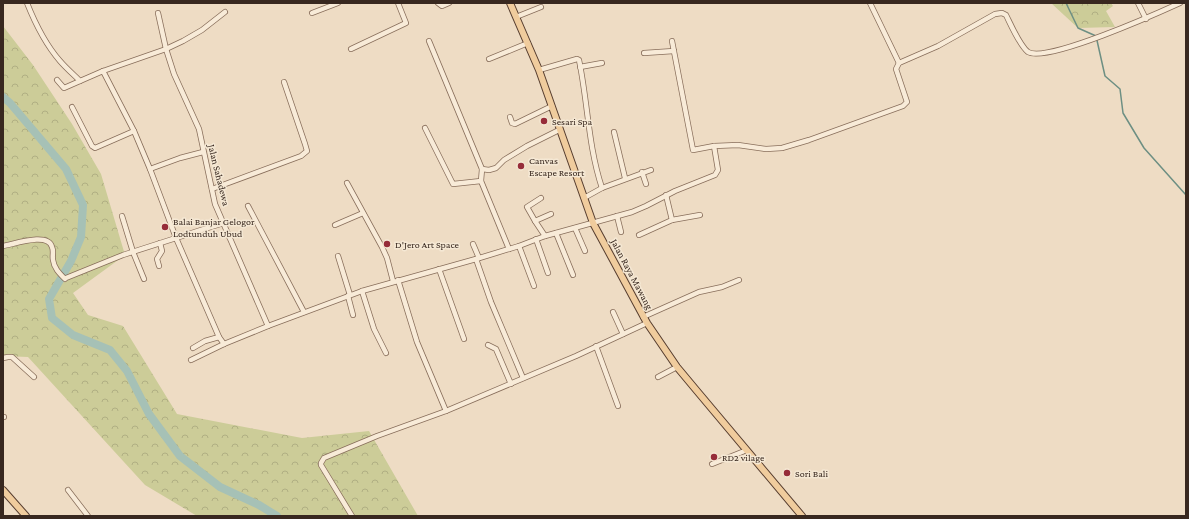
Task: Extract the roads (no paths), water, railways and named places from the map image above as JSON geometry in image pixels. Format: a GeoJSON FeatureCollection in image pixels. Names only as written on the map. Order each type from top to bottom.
{"type":"FeatureCollection","features":[{"type":"Feature","properties":{"kind":"main road","name":"Jalan Raya Mawang"},"geometry":{"type":"LineString","coordinates":[[510,3],[539,70],[593,223],[643,317],[677,367],[802,516]]}},
{"type":"Feature","properties":{"kind":"main road"},"geometry":{"type":"LineString","coordinates":[[3,490],[26,516]]}},
{"type":"Feature","properties":{"kind":"street"},"geometry":{"type":"LineString","coordinates":[[27,3],[54,54],[61,63],[80,81]]}},
{"type":"Feature","properties":{"kind":"street"},"geometry":{"type":"LineString","coordinates":[[312,13],[338,3]]}},
{"type":"Feature","properties":{"kind":"street"},"geometry":{"type":"LineString","coordinates":[[351,48],[406,23],[398,3]]}},
{"type":"Feature","properties":{"kind":"street"},"geometry":{"type":"LineString","coordinates":[[438,3],[442,6],[449,3]]}},
{"type":"Feature","properties":{"kind":"street"},"geometry":{"type":"LineString","coordinates":[[672,41],[693,150],[714,146],[738,145],[766,149],[782,148],[809,140],[903,106],[907,102],[896,69],[898,63],[870,3]]}},
{"type":"Feature","properties":{"kind":"street"},"geometry":{"type":"LineString","coordinates":[[1138,3],[1146,19]]}},
{"type":"Feature","properties":{"kind":"street"},"geometry":{"type":"LineString","coordinates":[[898,63],[938,46],[996,14],[1002,13],[1006,15],[1022,45],[1027,51],[1032,53],[1047,52],[1089,40],[1146,19],[1180,3]]}},
{"type":"Feature","properties":{"kind":"street"},"geometry":{"type":"LineString","coordinates":[[516,17],[541,7]]}},
{"type":"Feature","properties":{"kind":"street"},"geometry":{"type":"LineString","coordinates":[[57,80],[64,88],[103,71],[166,49],[202,30],[225,12]]}},
{"type":"Feature","properties":{"kind":"street","name":"Jalan Sahadewa"},"geometry":{"type":"LineString","coordinates":[[158,13],[166,49],[174,74],[199,129],[215,204],[268,326]]}},
{"type":"Feature","properties":{"kind":"street"},"geometry":{"type":"LineString","coordinates":[[430,41],[482,169],[481,180],[509,249]]}},
{"type":"Feature","properties":{"kind":"street"},"geometry":{"type":"LineString","coordinates":[[489,59],[528,44]]}},
{"type":"Feature","properties":{"kind":"street"},"geometry":{"type":"LineString","coordinates":[[644,53],[674,50]]}},
{"type":"Feature","properties":{"kind":"street"},"geometry":{"type":"LineString","coordinates":[[539,70],[577,59],[579,60],[590,137],[597,172],[602,188]]}},
{"type":"Feature","properties":{"kind":"street"},"geometry":{"type":"LineString","coordinates":[[580,66],[602,63]]}},
{"type":"Feature","properties":{"kind":"street"},"geometry":{"type":"LineString","coordinates":[[103,71],[134,131],[176,238],[224,344]]}},
{"type":"Feature","properties":{"kind":"street"},"geometry":{"type":"LineString","coordinates":[[212,188],[306,153],[307,151],[305,144],[284,82]]}},
{"type":"Feature","properties":{"kind":"street"},"geometry":{"type":"LineString","coordinates":[[510,117],[512,123],[515,124],[552,106]]}},
{"type":"Feature","properties":{"kind":"street"},"geometry":{"type":"LineString","coordinates":[[72,107],[92,146],[95,148],[134,131]]}},
{"type":"Feature","properties":{"kind":"street"},"geometry":{"type":"LineString","coordinates":[[425,128],[453,184],[481,180]]}},
{"type":"Feature","properties":{"kind":"street"},"geometry":{"type":"LineString","coordinates":[[482,169],[489,170],[496,168],[504,160],[527,146],[559,130]]}},
{"type":"Feature","properties":{"kind":"street"},"geometry":{"type":"LineString","coordinates":[[614,132],[625,178]]}},
{"type":"Feature","properties":{"kind":"street"},"geometry":{"type":"LineString","coordinates":[[191,360],[224,344],[349,295],[393,281],[509,249],[544,236],[617,216],[646,206],[666,195],[716,175],[718,170],[714,146]]}},
{"type":"Feature","properties":{"kind":"street"},"geometry":{"type":"LineString","coordinates":[[150,169],[180,158],[203,152]]}},
{"type":"Feature","properties":{"kind":"street"},"geometry":{"type":"LineString","coordinates":[[584,198],[625,178],[651,170]]}},
{"type":"Feature","properties":{"kind":"street"},"geometry":{"type":"LineString","coordinates":[[642,172],[646,184]]}},
{"type":"Feature","properties":{"kind":"street"},"geometry":{"type":"LineString","coordinates":[[347,183],[362,213],[382,247],[387,258],[393,281]]}},
{"type":"Feature","properties":{"kind":"street"},"geometry":{"type":"LineString","coordinates":[[666,195],[672,220]]}},
{"type":"Feature","properties":{"kind":"street"},"geometry":{"type":"LineString","coordinates":[[541,198],[527,207],[544,236]]}},
{"type":"Feature","properties":{"kind":"street"},"geometry":{"type":"LineString","coordinates":[[248,206],[304,312]]}},
{"type":"Feature","properties":{"kind":"street"},"geometry":{"type":"LineString","coordinates":[[335,225],[362,213]]}},
{"type":"Feature","properties":{"kind":"street"},"geometry":{"type":"LineString","coordinates":[[536,221],[551,214]]}},
{"type":"Feature","properties":{"kind":"street"},"geometry":{"type":"LineString","coordinates":[[639,235],[672,220],[700,215]]}},
{"type":"Feature","properties":{"kind":"street"},"geometry":{"type":"LineString","coordinates":[[122,216],[133,252],[144,280]]}},
{"type":"Feature","properties":{"kind":"street"},"geometry":{"type":"LineString","coordinates":[[617,216],[622,232]]}},
{"type":"Feature","properties":{"kind":"street"},"geometry":{"type":"LineString","coordinates":[[3,246],[26,241],[46,240],[52,248],[53,261],[56,269],[65,278],[133,252],[224,224]]}},
{"type":"Feature","properties":{"kind":"street"},"geometry":{"type":"LineString","coordinates":[[575,228],[585,251]]}},
{"type":"Feature","properties":{"kind":"street"},"geometry":{"type":"LineString","coordinates":[[556,233],[573,275]]}},
{"type":"Feature","properties":{"kind":"street"},"geometry":{"type":"LineString","coordinates":[[536,239],[548,273]]}},
{"type":"Feature","properties":{"kind":"street"},"geometry":{"type":"LineString","coordinates":[[159,266],[157,259],[162,251],[160,243]]}},
{"type":"Feature","properties":{"kind":"street"},"geometry":{"type":"LineString","coordinates":[[473,244],[491,302],[523,378]]}},
{"type":"Feature","properties":{"kind":"street"},"geometry":{"type":"LineString","coordinates":[[519,246],[534,286]]}},
{"type":"Feature","properties":{"kind":"street"},"geometry":{"type":"LineString","coordinates":[[338,256],[353,315]]}},
{"type":"Feature","properties":{"kind":"street"},"geometry":{"type":"LineString","coordinates":[[439,269],[464,339]]}},
{"type":"Feature","properties":{"kind":"street"},"geometry":{"type":"LineString","coordinates":[[398,280],[417,342],[446,412]]}},
{"type":"Feature","properties":{"kind":"street"},"geometry":{"type":"LineString","coordinates":[[643,317],[699,292],[722,287],[739,280]]}},
{"type":"Feature","properties":{"kind":"street"},"geometry":{"type":"LineString","coordinates":[[362,291],[374,329],[386,353]]}},
{"type":"Feature","properties":{"kind":"street"},"geometry":{"type":"LineString","coordinates":[[613,312],[624,334]]}},
{"type":"Feature","properties":{"kind":"street"},"geometry":{"type":"LineString","coordinates":[[352,516],[323,469],[321,463],[322,460],[377,436],[446,412],[647,323]]}},
{"type":"Feature","properties":{"kind":"street"},"geometry":{"type":"LineString","coordinates":[[193,348],[205,341],[220,337]]}},
{"type":"Feature","properties":{"kind":"street"},"geometry":{"type":"LineString","coordinates":[[488,345],[496,350],[511,384]]}},
{"type":"Feature","properties":{"kind":"street"},"geometry":{"type":"LineString","coordinates":[[596,346],[618,406]]}},
{"type":"Feature","properties":{"kind":"street"},"geometry":{"type":"LineString","coordinates":[[3,358],[12,357],[34,377]]}},
{"type":"Feature","properties":{"kind":"street"},"geometry":{"type":"LineString","coordinates":[[658,377],[677,367]]}},
{"type":"Feature","properties":{"kind":"street"},"geometry":{"type":"LineString","coordinates":[[712,464],[747,450]]}},
{"type":"Feature","properties":{"kind":"street"},"geometry":{"type":"LineString","coordinates":[[68,490],[88,516]]}},
{"type":"Feature","properties":{"kind":"waterway"},"geometry":{"type":"LineString","coordinates":[[1066,3],[1078,28],[1096,36],[1105,76],[1120,89],[1123,113],[1144,148],[1186,195]]}},
{"type":"Feature","properties":{"kind":"waterway"},"geometry":{"type":"LineString","coordinates":[[3,97],[10,103],[66,169],[83,205],[81,237],[71,261],[49,299],[52,318],[73,335],[110,350],[127,371],[149,414],[180,456],[220,487],[259,505],[277,516]]}},
{"type":"Feature","properties":{"kind":"place","name":"Sesari Spa"},"geometry":{"type":"Point","coordinates":[544,121]}},
{"type":"Feature","properties":{"kind":"place","name":"Canvas Escape Resort"},"geometry":{"type":"Point","coordinates":[521,166]}},
{"type":"Feature","properties":{"kind":"place","name":"Balai Banjar Gelogor Lodtunduh Ubud"},"geometry":{"type":"Point","coordinates":[165,227]}},
{"type":"Feature","properties":{"kind":"place","name":"D'Jero Art Space"},"geometry":{"type":"Point","coordinates":[387,244]}},
{"type":"Feature","properties":{"kind":"place","name":"RD2 vilage"},"geometry":{"type":"Point","coordinates":[714,457]}},
{"type":"Feature","properties":{"kind":"place","name":"Sori Bali"},"geometry":{"type":"Point","coordinates":[787,473]}}]}
